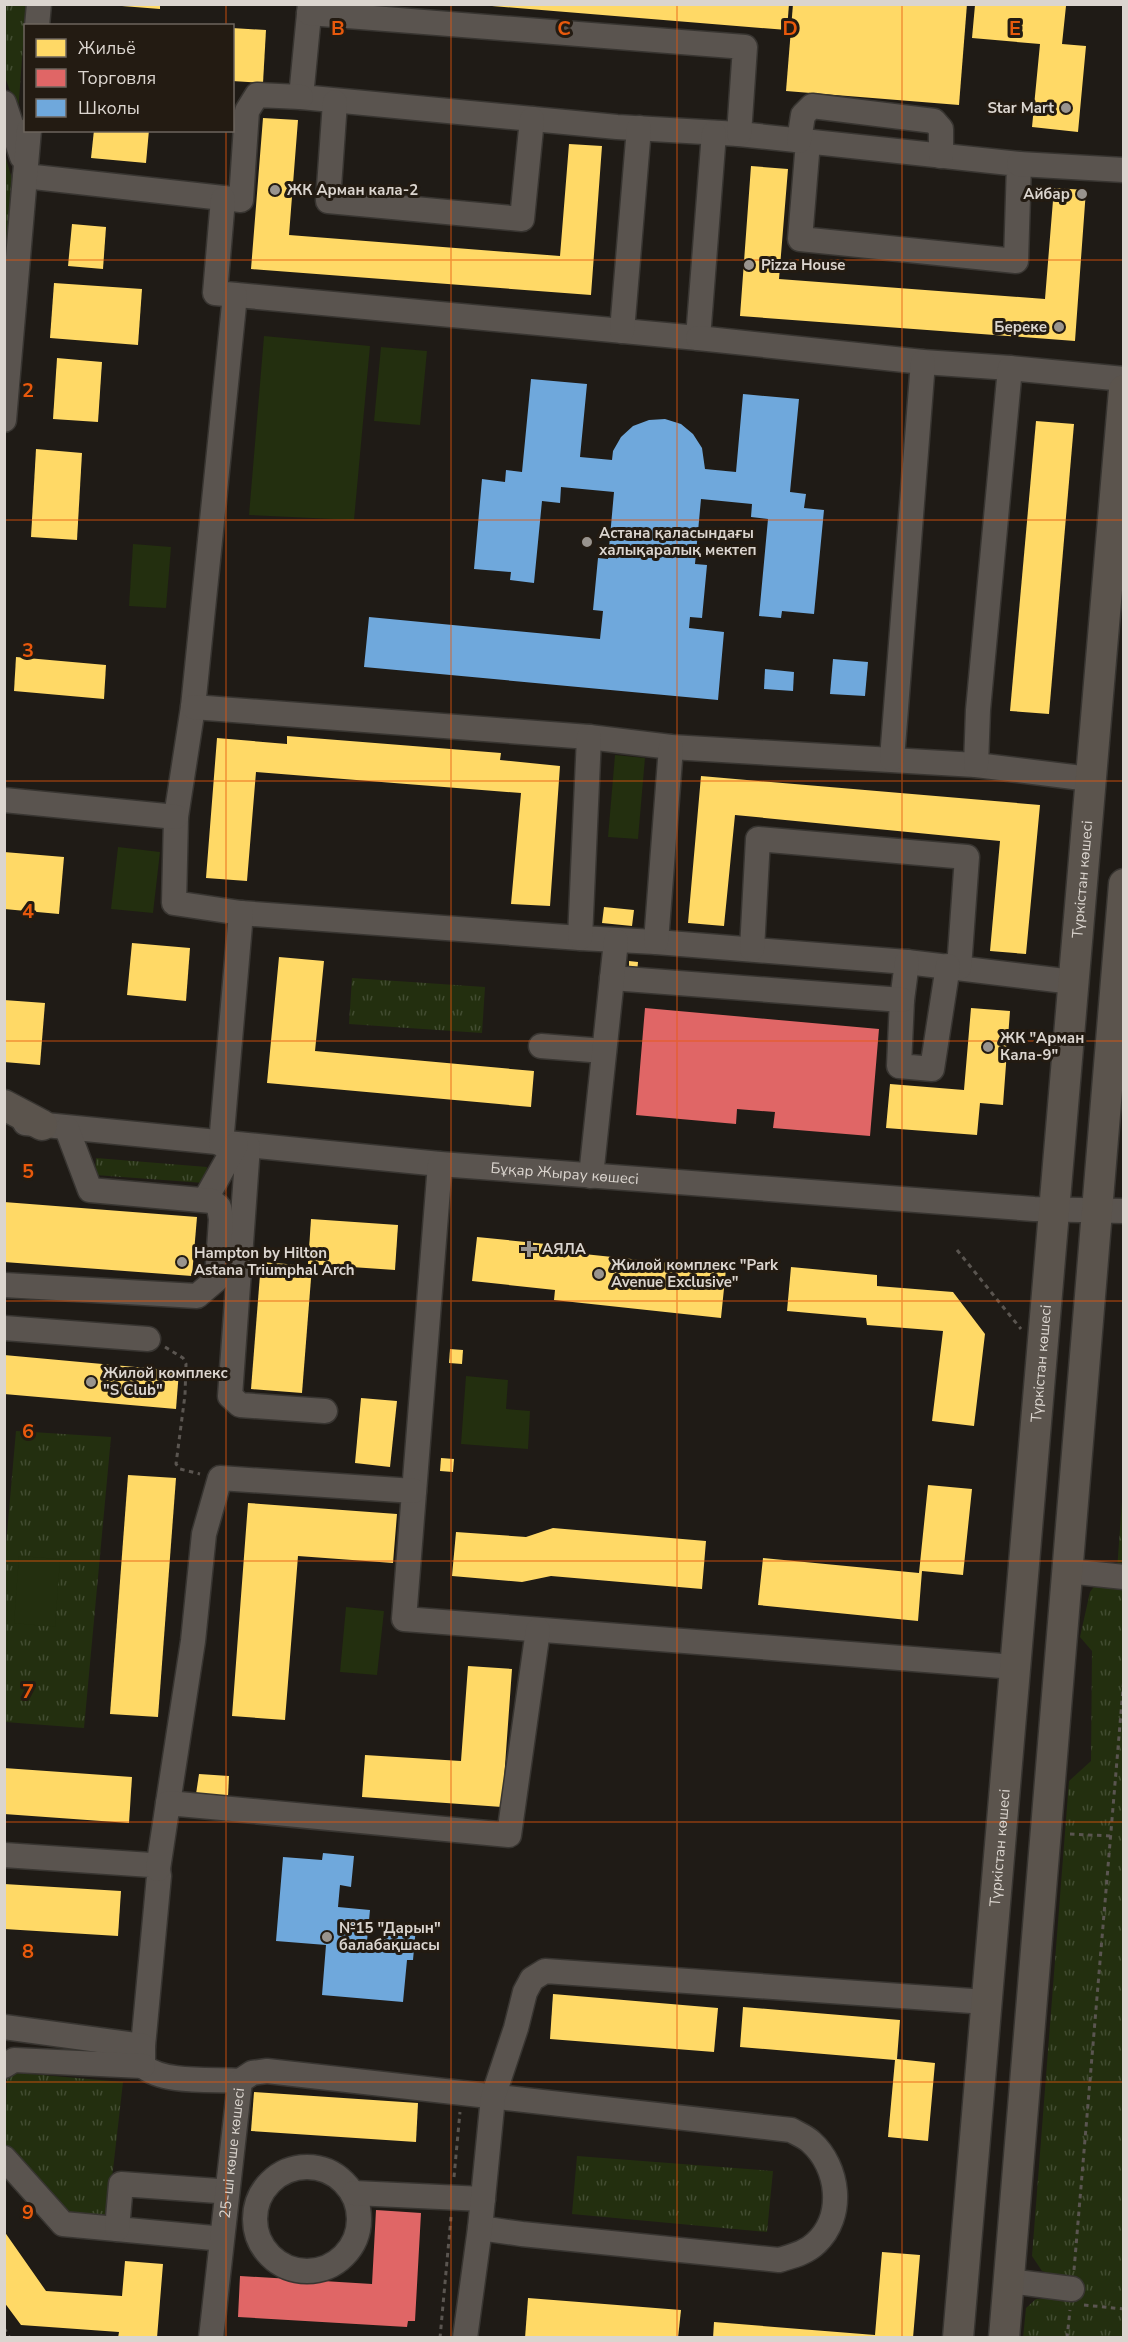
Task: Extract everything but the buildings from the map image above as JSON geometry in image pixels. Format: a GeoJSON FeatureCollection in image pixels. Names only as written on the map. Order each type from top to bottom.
{"type":"FeatureCollection","features":[{"type":"Feature","properties":{"kind":"main road","name":"Түркістан көшесі"},"geometry":{"type":"LineString","coordinates":[[958,2337],[1089,778],[1119,498],[1124,390]]}},
{"type":"Feature","properties":{"kind":"main road"},"geometry":{"type":"LineString","coordinates":[[1004,2337],[1067,1571],[1110,1211],[1124,884]]}},
{"type":"Feature","properties":{"kind":"main road"},"geometry":{"type":"LineString","coordinates":[[6,1117],[54,1127]]}},
{"type":"Feature","properties":{"kind":"street"},"geometry":{"type":"LineString","coordinates":[[37,24],[39,4]]}},
{"type":"Feature","properties":{"kind":"street"},"geometry":{"type":"LineString","coordinates":[[301,97],[310,9],[745,47],[739,134]]}},
{"type":"Feature","properties":{"kind":"street"},"geometry":{"type":"LineString","coordinates":[[25,172],[241,200],[247,111],[257,95],[639,128],[739,134],[1019,164],[1124,170]]}},
{"type":"Feature","properties":{"kind":"street"},"geometry":{"type":"LineString","coordinates":[[335,102],[328,201],[522,219],[532,119]]}},
{"type":"Feature","properties":{"kind":"street"},"geometry":{"type":"LineString","coordinates":[[4,104],[25,172]]}},
{"type":"Feature","properties":{"kind":"street"},"geometry":{"type":"LineString","coordinates":[[941,156],[940,129],[934,121],[812,106],[803,116],[800,239],[1016,261],[1019,164]]}},
{"type":"Feature","properties":{"kind":"street"},"geometry":{"type":"LineString","coordinates":[[621,331],[639,128]]}},
{"type":"Feature","properties":{"kind":"street"},"geometry":{"type":"LineString","coordinates":[[4,420],[29,132]]}},
{"type":"Feature","properties":{"kind":"street"},"geometry":{"type":"LineString","coordinates":[[698,338],[714,133]]}},
{"type":"Feature","properties":{"kind":"street"},"geometry":{"type":"LineString","coordinates":[[223,199],[215,293],[698,338],[922,362],[1124,379]]}},
{"type":"Feature","properties":{"kind":"street"},"geometry":{"type":"LineString","coordinates":[[235,295],[193,707],[176,817],[174,903],[241,913],[907,962],[1072,982]]}},
{"type":"Feature","properties":{"kind":"street"},"geometry":{"type":"LineString","coordinates":[[892,759],[922,362]]}},
{"type":"Feature","properties":{"kind":"street"},"geometry":{"type":"LineString","coordinates":[[976,765],[978,710],[1010,368]]}},
{"type":"Feature","properties":{"kind":"street"},"geometry":{"type":"LineString","coordinates":[[193,707],[590,737],[671,747],[976,765],[1089,778]]}},
{"type":"Feature","properties":{"kind":"street"},"geometry":{"type":"LineString","coordinates":[[580,938],[590,737]]}},
{"type":"Feature","properties":{"kind":"street"},"geometry":{"type":"LineString","coordinates":[[656,942],[671,747]]}},
{"type":"Feature","properties":{"kind":"street"},"geometry":{"type":"LineString","coordinates":[[4,800],[176,817]]}},
{"type":"Feature","properties":{"kind":"street"},"geometry":{"type":"LineString","coordinates":[[752,949],[758,839],[967,858],[953,967],[932,1069],[899,1066],[902,1000],[907,962]]}},
{"type":"Feature","properties":{"kind":"street"},"geometry":{"type":"LineString","coordinates":[[241,913],[230,1396],[240,1405],[325,1411]]}},
{"type":"Feature","properties":{"kind":"street"},"geometry":{"type":"LineString","coordinates":[[591,1176],[616,941]]}},
{"type":"Feature","properties":{"kind":"street"},"geometry":{"type":"LineString","coordinates":[[612,978],[902,1000]]}},
{"type":"Feature","properties":{"kind":"street"},"geometry":{"type":"LineString","coordinates":[[541,1046],[604,1052]]}},
{"type":"Feature","properties":{"kind":"street"},"geometry":{"type":"LineString","coordinates":[[4,1285],[197,1296],[217,1279],[221,1220],[219,1207],[212,1201],[205,1200],[90,1190],[54,1127]]}},
{"type":"Feature","properties":{"kind":"street","name":"Бұқар Жырау көшесі"},"geometry":{"type":"LineString","coordinates":[[54,1127],[440,1164],[1053,1210],[1110,1211]]}},
{"type":"Feature","properties":{"kind":"street"},"geometry":{"type":"LineString","coordinates":[[205,1200],[235,1145]]}},
{"type":"Feature","properties":{"kind":"street"},"geometry":{"type":"LineString","coordinates":[[440,1164],[404,1619],[1015,1667]]}},
{"type":"Feature","properties":{"kind":"street"},"geometry":{"type":"LineString","coordinates":[[4,1328],[148,1339]]}},
{"type":"Feature","properties":{"kind":"street"},"geometry":{"type":"LineString","coordinates":[[239,2090],[163,2077],[150,2072],[143,2056],[158,1869],[193,1641],[204,1534],[220,1478],[414,1491]]}},
{"type":"Feature","properties":{"kind":"street"},"geometry":{"type":"LineString","coordinates":[[1067,1571],[1124,1578]]}},
{"type":"Feature","properties":{"kind":"street"},"geometry":{"type":"LineString","coordinates":[[168,1803],[509,1835],[538,1630]]}},
{"type":"Feature","properties":{"kind":"street"},"geometry":{"type":"LineString","coordinates":[[4,1855],[151,1865],[158,1869]]}},
{"type":"Feature","properties":{"kind":"street"},"geometry":{"type":"LineString","coordinates":[[465,2337],[480,2228],[493,2097],[516,2028],[525,1992],[532,1979],[545,1971],[986,2002]]}},
{"type":"Feature","properties":{"kind":"street"},"geometry":{"type":"LineString","coordinates":[[4,2027],[143,2056]]}},
{"type":"Feature","properties":{"kind":"street"},"geometry":{"type":"LineString","coordinates":[[4,2066],[14,2060],[143,2056]]}},
{"type":"Feature","properties":{"kind":"street","name":"25-ші көше көшесі"},"geometry":{"type":"LineString","coordinates":[[211,2332],[239,2090],[252,2073],[267,2071],[791,2130],[811,2141],[825,2158],[834,2184],[835,2210],[829,2225],[817,2242],[800,2254],[778,2260],[522,2235],[480,2228]]}},
{"type":"Feature","properties":{"kind":"street"},"geometry":{"type":"LineString","coordinates":[[211,2332],[206,2307],[226,2110],[228,2102],[239,2090]]}},
{"type":"Feature","properties":{"kind":"street"},"geometry":{"type":"LineString","coordinates":[[4,2158],[63,2224],[213,2238]]}},
{"type":"Feature","properties":{"kind":"street"},"geometry":{"type":"LineString","coordinates":[[354,2193],[359,2211],[357,2235],[352,2246],[336,2263],[314,2271],[302,2272],[280,2265],[263,2248],[257,2238],[254,2215],[261,2193],[277,2176],[299,2167],[322,2169],[343,2181],[354,2193],[483,2199]]}},
{"type":"Feature","properties":{"kind":"street"},"geometry":{"type":"LineString","coordinates":[[117,2229],[121,2184],[218,2191]]}},
{"type":"Feature","properties":{"kind":"street"},"geometry":{"type":"LineString","coordinates":[[1009,2281],[1071,2296]]}},
{"type":"Feature","properties":{"kind":"path"},"geometry":{"type":"LineString","coordinates":[[957,1250],[1022,1331]]}},
{"type":"Feature","properties":{"kind":"path"},"geometry":{"type":"LineString","coordinates":[[148,1339],[171,1349],[183,1358],[186,1364],[185,1395],[176,1464],[180,1469],[220,1478]]}},
{"type":"Feature","properties":{"kind":"path"},"geometry":{"type":"LineString","coordinates":[[1067,2337],[1124,1677]]}},
{"type":"Feature","properties":{"kind":"path"},"geometry":{"type":"LineString","coordinates":[[1066,1834],[1110,1836]]}},
{"type":"Feature","properties":{"kind":"path"},"geometry":{"type":"LineString","coordinates":[[1071,2296],[1124,2309]]}},
{"type":"Feature","properties":{"kind":"path"},"geometry":{"type":"LineString","coordinates":[[4,2328],[10,2337]]}},
{"type":"Feature","properties":{"kind":"green space"},"geometry":{"type":"Polygon","coordinates":[[[5,5],[26,5],[18,113],[5,77],[5,5]]]}},
{"type":"Feature","properties":{"kind":"green space"},"geometry":{"type":"Polygon","coordinates":[[[5,155],[12,179],[5,262],[5,155]]]}},
{"type":"Feature","properties":{"kind":"green space"},"geometry":{"type":"Polygon","coordinates":[[[264,336],[370,346],[354,520],[249,515],[264,336]]]}},
{"type":"Feature","properties":{"kind":"green space"},"geometry":{"type":"Polygon","coordinates":[[[381,347],[427,351],[420,425],[374,421],[381,347]]]}},
{"type":"Feature","properties":{"kind":"green space"},"geometry":{"type":"Polygon","coordinates":[[[133,544],[171,547],[166,608],[129,606],[133,544]]]}},
{"type":"Feature","properties":{"kind":"green space"},"geometry":{"type":"Polygon","coordinates":[[[615,755],[645,758],[638,839],[608,837],[615,755]]]}},
{"type":"Feature","properties":{"kind":"green space"},"geometry":{"type":"Polygon","coordinates":[[[118,847],[160,852],[153,913],[111,909],[118,847]]]}},
{"type":"Feature","properties":{"kind":"green space"},"geometry":{"type":"Polygon","coordinates":[[[352,978],[485,987],[482,1033],[349,1024],[352,978]]]}},
{"type":"Feature","properties":{"kind":"green space"},"geometry":{"type":"Polygon","coordinates":[[[96,1158],[207,1167],[204,1183],[95,1175],[96,1158]]]}},
{"type":"Feature","properties":{"kind":"green space"},"geometry":{"type":"Polygon","coordinates":[[[466,1376],[508,1380],[506,1409],[530,1411],[528,1449],[461,1444],[466,1376]]]}},
{"type":"Feature","properties":{"kind":"green space"},"geometry":{"type":"Polygon","coordinates":[[[16,1431],[111,1437],[84,1728],[5,1722],[4,1567],[16,1431]]]}},
{"type":"Feature","properties":{"kind":"green space"},"geometry":{"type":"Polygon","coordinates":[[[1123,1488],[1123,2337],[1023,2338],[1026,2308],[1036,2299],[1057,2299],[1059,2276],[1042,2271],[1032,2256],[1069,1781],[1091,1761],[1092,1651],[1080,1637],[1090,1592],[1096,1584],[1116,1584],[1123,1488]]]}},
{"type":"Feature","properties":{"kind":"green space"},"geometry":{"type":"Polygon","coordinates":[[[19,1556],[60,1559],[55,1627],[14,1623],[19,1556]]]}},
{"type":"Feature","properties":{"kind":"green space"},"geometry":{"type":"Polygon","coordinates":[[[346,1607],[384,1611],[377,1675],[340,1672],[346,1607]]]}},
{"type":"Feature","properties":{"kind":"green space"},"geometry":{"type":"Polygon","coordinates":[[[7,2072],[123,2082],[107,2222],[66,2218],[5,2148],[7,2072]]]}},
{"type":"Feature","properties":{"kind":"green space"},"geometry":{"type":"Polygon","coordinates":[[[577,2156],[773,2171],[767,2232],[572,2214],[577,2156]]]}},
{"type":"Feature","properties":{"kind":"place","name":"Star Mart"},"geometry":{"type":"Point","coordinates":[1066,108]}},
{"type":"Feature","properties":{"kind":"place","name":"ЖК Арман кала-2"},"geometry":{"type":"Point","coordinates":[275,190]}},
{"type":"Feature","properties":{"kind":"place","name":"Айбар"},"geometry":{"type":"Point","coordinates":[1082,194]}},
{"type":"Feature","properties":{"kind":"place","name":"Pizza House"},"geometry":{"type":"Point","coordinates":[749,265]}},
{"type":"Feature","properties":{"kind":"place","name":"Береке"},"geometry":{"type":"Point","coordinates":[1059,327]}},
{"type":"Feature","properties":{"kind":"place","name":"Астана қаласындағы халықаралық мектеп"},"geometry":{"type":"Point","coordinates":[587,542]}},
{"type":"Feature","properties":{"kind":"place","name":"ЖК \"Арман Кала-9\""},"geometry":{"type":"Point","coordinates":[988,1047]}},
{"type":"Feature","properties":{"kind":"place","name":"АЯЛА"},"geometry":{"type":"Point","coordinates":[529,1249]}},
{"type":"Feature","properties":{"kind":"place","name":"Hampton by Hilton Astana Triumphal Arch"},"geometry":{"type":"Point","coordinates":[182,1262]}},
{"type":"Feature","properties":{"kind":"place","name":"Жилой комплекс \"Park Avenue Exclusive\""},"geometry":{"type":"Point","coordinates":[599,1274]}},
{"type":"Feature","properties":{"kind":"place","name":"Жилой комплекс \"S Club\""},"geometry":{"type":"Point","coordinates":[91,1382]}},
{"type":"Feature","properties":{"kind":"place","name":"№15 \"Дарын\" балабақшасы"},"geometry":{"type":"Point","coordinates":[327,1937]}}]}
